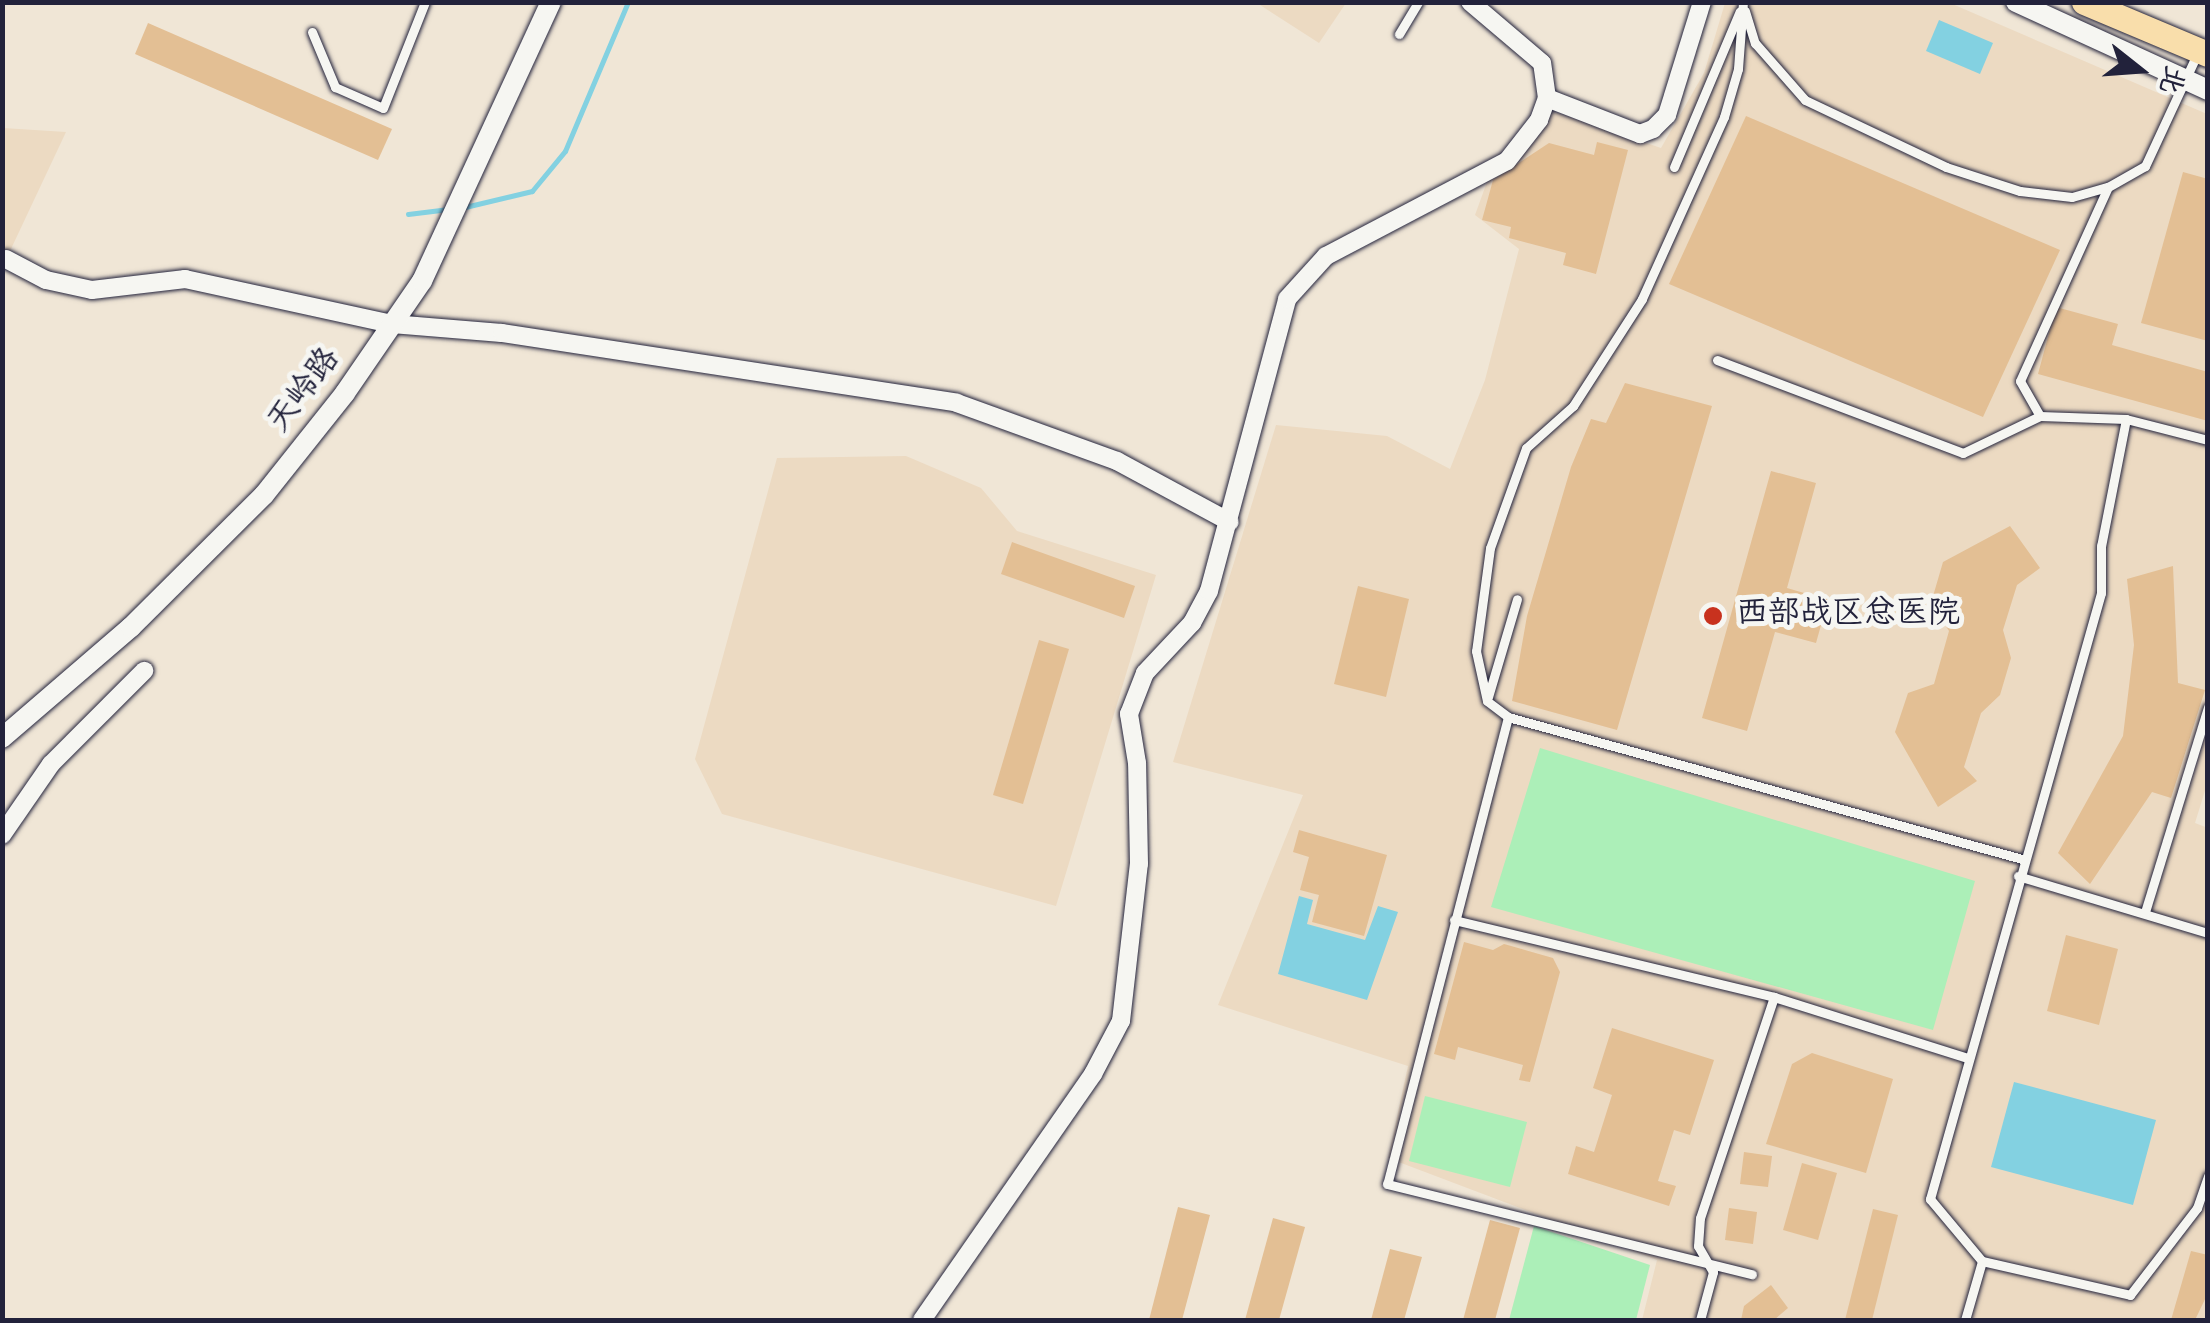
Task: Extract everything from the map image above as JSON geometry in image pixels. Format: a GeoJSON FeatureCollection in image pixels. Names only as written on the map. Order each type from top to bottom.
{"type":"FeatureCollection","features":[{"type":"Feature","properties":{"kind":"main road"},"geometry":{"type":"LineString","coordinates":[[2084,2],[2203,52]]}},
{"type":"Feature","properties":{"kind":"street","name":"天岭路"},"geometry":{"type":"LineString","coordinates":[[2,738],[130,627],[264,495],[392,324],[449,224],[551,2]]}},
{"type":"Feature","properties":{"kind":"street"},"geometry":{"type":"LineString","coordinates":[[922,1320],[1093,1074],[1121,1021],[1138,864],[1137,763],[1128,714],[1145,674],[1192,623],[1210,591],[1287,300],[1326,256],[1506,162],[1539,120],[1547,98],[1542,63],[1470,2]]}},
{"type":"Feature","properties":{"kind":"street"},"geometry":{"type":"LineString","coordinates":[[1547,98],[1640,134],[1653,129],[1673,100],[1702,2]]}},
{"type":"Feature","properties":{"kind":"street"},"geometry":{"type":"LineString","coordinates":[[2016,2],[2208,90]]}},
{"type":"Feature","properties":{"kind":"street"},"geometry":{"type":"LineString","coordinates":[[6,259],[46,280],[92,290],[184,279],[392,324],[502,333],[957,403],[1118,462],[1230,522]]}},
{"type":"Feature","properties":{"kind":"street"},"geometry":{"type":"LineString","coordinates":[[2,835],[51,764],[144,672]]}},
{"type":"Feature","properties":{"kind":"lane"},"geometry":{"type":"LineString","coordinates":[[312,32],[335,87],[383,108],[425,2]]}},
{"type":"Feature","properties":{"kind":"lane"},"geometry":{"type":"LineString","coordinates":[[1399,34],[1418,2]]}},
{"type":"Feature","properties":{"kind":"lane"},"geometry":{"type":"LineString","coordinates":[[1743,3],[1767,59],[1804,100],[1946,167],[2020,190],[2072,197],[2108,187],[2145,166],[2184,80],[2203,52]]}},
{"type":"Feature","properties":{"kind":"lane"},"geometry":{"type":"LineString","coordinates":[[1674,167],[1743,3]]}},
{"type":"Feature","properties":{"kind":"lane"},"geometry":{"type":"LineString","coordinates":[[1743,3],[1738,70],[1724,118],[1642,300],[1573,406],[1526,448],[1490,548],[1481,601],[1476,651],[1487,701],[1508,717],[2022,859]]}},
{"type":"Feature","properties":{"kind":"lane"},"geometry":{"type":"LineString","coordinates":[[2040,416],[2020,381],[2108,187]]}},
{"type":"Feature","properties":{"kind":"lane"},"geometry":{"type":"LineString","coordinates":[[1717,360],[1963,453],[2040,416],[2126,419],[2208,440]]}},
{"type":"Feature","properties":{"kind":"lane"},"geometry":{"type":"LineString","coordinates":[[2126,419],[2101,546],[2101,594],[2022,859],[1930,1198],[1982,1261],[2130,1295],[2197,1208],[2208,1176]]}},
{"type":"Feature","properties":{"kind":"lane"},"geometry":{"type":"LineString","coordinates":[[1487,701],[1517,599]]}},
{"type":"Feature","properties":{"kind":"lane"},"geometry":{"type":"LineString","coordinates":[[2145,912],[2208,707]]}},
{"type":"Feature","properties":{"kind":"lane"},"geometry":{"type":"LineString","coordinates":[[1508,717],[1387,1184],[1752,1274]]}},
{"type":"Feature","properties":{"kind":"lane"},"geometry":{"type":"LineString","coordinates":[[2018,876],[2208,933]]}},
{"type":"Feature","properties":{"kind":"lane"},"geometry":{"type":"LineString","coordinates":[[1454,920],[1774,997],[1968,1058]]}},
{"type":"Feature","properties":{"kind":"lane"},"geometry":{"type":"LineString","coordinates":[[1700,1320],[1712,1272],[1698,1246],[1700,1218],[1774,997]]}},
{"type":"Feature","properties":{"kind":"lane"},"geometry":{"type":"LineString","coordinates":[[1964,1320],[1982,1261]]}},
{"type":"Feature","properties":{"kind":"shaded area"},"geometry":{"type":"Polygon","coordinates":[[[1257,3],[1346,3],[1319,43],[1257,3]]]}},
{"type":"Feature","properties":{"kind":"shaded area","name":"西部战区总医院"},"geometry":{"type":"Polygon","coordinates":[[[1725,3],[1950,3],[2207,114],[2208,781],[2195,823],[2208,828],[2207,1320],[1642,1320],[1657,1260],[1388,1158],[1408,1066],[1218,1005],[1303,795],[1173,762],[1276,425],[1387,436],[1450,469],[1485,380],[1519,249],[1475,215],[1487,182],[1528,148],[1552,111],[1661,148],[1704,73],[1725,3]]]}},
{"type":"Feature","properties":{"kind":"shaded area"},"geometry":{"type":"Polygon","coordinates":[[[3,128],[66,132],[3,266],[3,128]]]}},
{"type":"Feature","properties":{"kind":"shaded area"},"geometry":{"type":"Polygon","coordinates":[[[906,456],[981,488],[1017,531],[1156,575],[1056,906],[722,814],[695,759],[777,458],[906,456]]]}},
{"type":"Feature","properties":{"kind":"green space"},"geometry":{"type":"Polygon","coordinates":[[[1540,748],[1975,881],[1933,1030],[1491,907],[1540,748]]]}},
{"type":"Feature","properties":{"kind":"green space"},"geometry":{"type":"Polygon","coordinates":[[[1425,1096],[1527,1122],[1510,1187],[1409,1161],[1425,1096]]]}},
{"type":"Feature","properties":{"kind":"green space"},"geometry":{"type":"Polygon","coordinates":[[[1534,1226],[1650,1265],[1636,1320],[1509,1320],[1534,1226]]]}},
{"type":"Feature","properties":{"kind":"water"},"geometry":{"type":"Polygon","coordinates":[[[1939,20],[1993,43],[1980,74],[1926,51],[1939,20]]]}},
{"type":"Feature","properties":{"kind":"water"},"geometry":{"type":"Polygon","coordinates":[[[1299,896],[1313,900],[1307,924],[1365,940],[1378,906],[1398,912],[1367,1000],[1278,974],[1299,896]]]}},
{"type":"Feature","properties":{"kind":"water"},"geometry":{"type":"Polygon","coordinates":[[[2014,1082],[2156,1120],[2133,1205],[1991,1167],[2014,1082]]]}},
{"type":"Feature","properties":{"kind":"building"},"geometry":{"type":"Polygon","coordinates":[[[148,23],[392,129],[378,160],[135,54],[148,23]]]}},
{"type":"Feature","properties":{"kind":"building"},"geometry":{"type":"Polygon","coordinates":[[[1746,116],[2060,250],[1983,417],[1669,284],[1746,116]]]}},
{"type":"Feature","properties":{"kind":"building"},"geometry":{"type":"Polygon","coordinates":[[[1597,142],[1628,150],[1596,274],[1563,265],[1566,253],[1509,238],[1511,227],[1482,220],[1493,180],[1549,143],[1594,155],[1597,142]]]}},
{"type":"Feature","properties":{"kind":"building"},"geometry":{"type":"Polygon","coordinates":[[[2183,172],[2208,179],[2208,341],[2141,323],[2183,172]]]}},
{"type":"Feature","properties":{"kind":"building"},"geometry":{"type":"Polygon","coordinates":[[[2056,307],[2118,324],[2112,345],[2208,372],[2208,421],[2038,374],[2056,307]]]}},
{"type":"Feature","properties":{"kind":"building"},"geometry":{"type":"Polygon","coordinates":[[[1625,383],[1712,406],[1617,730],[1512,701],[1527,616],[1571,467],[1591,419],[1606,423],[1625,383]]]}},
{"type":"Feature","properties":{"kind":"building"},"geometry":{"type":"Polygon","coordinates":[[[1771,471],[1816,483],[1787,588],[1828,600],[1816,643],[1775,632],[1747,731],[1702,718],[1771,471]]]}},
{"type":"Feature","properties":{"kind":"building"},"geometry":{"type":"Polygon","coordinates":[[[2010,526],[2040,568],[2017,585],[2003,630],[2011,658],[2000,695],[1981,713],[1964,767],[1977,781],[1938,807],[1895,732],[1908,693],[1934,684],[1949,631],[1931,603],[1943,562],[2010,526]]]}},
{"type":"Feature","properties":{"kind":"building"},"geometry":{"type":"Polygon","coordinates":[[[1012,542],[1135,586],[1124,618],[1001,574],[1012,542]]]}},
{"type":"Feature","properties":{"kind":"building"},"geometry":{"type":"Polygon","coordinates":[[[2173,566],[2178,683],[2205,690],[2171,798],[2152,792],[2090,884],[2058,853],[2123,736],[2134,645],[2127,579],[2173,566]]]}},
{"type":"Feature","properties":{"kind":"building"},"geometry":{"type":"Polygon","coordinates":[[[1358,586],[1409,599],[1386,697],[1334,684],[1358,586]]]}},
{"type":"Feature","properties":{"kind":"building"},"geometry":{"type":"Polygon","coordinates":[[[1039,640],[1069,649],[1023,804],[993,795],[1039,640]]]}},
{"type":"Feature","properties":{"kind":"building"},"geometry":{"type":"Polygon","coordinates":[[[1299,830],[1387,855],[1364,936],[1312,922],[1319,895],[1300,890],[1309,857],[1293,852],[1299,830]]]}},
{"type":"Feature","properties":{"kind":"building"},"geometry":{"type":"Polygon","coordinates":[[[2066,935],[2118,949],[2099,1025],[2047,1011],[2066,935]]]}},
{"type":"Feature","properties":{"kind":"building"},"geometry":{"type":"Polygon","coordinates":[[[1464,942],[1493,950],[1504,944],[1553,958],[1560,972],[1530,1082],[1519,1080],[1523,1065],[1458,1047],[1455,1060],[1434,1054],[1464,942]]]}},
{"type":"Feature","properties":{"kind":"building"},"geometry":{"type":"Polygon","coordinates":[[[1612,1028],[1714,1060],[1690,1135],[1674,1130],[1658,1181],[1676,1186],[1669,1206],[1568,1174],[1576,1146],[1594,1152],[1612,1095],[1593,1088],[1612,1028]]]}},
{"type":"Feature","properties":{"kind":"building"},"geometry":{"type":"Polygon","coordinates":[[[1812,1053],[1893,1079],[1866,1173],[1766,1144],[1792,1064],[1812,1053]]]}},
{"type":"Feature","properties":{"kind":"building"},"geometry":{"type":"Polygon","coordinates":[[[1744,1152],[1772,1156],[1768,1187],[1740,1184],[1744,1152]]]}},
{"type":"Feature","properties":{"kind":"building"},"geometry":{"type":"Polygon","coordinates":[[[1802,1163],[1837,1173],[1818,1240],[1783,1230],[1802,1163]]]}},
{"type":"Feature","properties":{"kind":"building"},"geometry":{"type":"Polygon","coordinates":[[[1178,1207],[1210,1215],[1182,1320],[1149,1320],[1178,1207]]]}},
{"type":"Feature","properties":{"kind":"building"},"geometry":{"type":"Polygon","coordinates":[[[1729,1208],[1757,1212],[1753,1244],[1725,1240],[1729,1208]]]}},
{"type":"Feature","properties":{"kind":"building"},"geometry":{"type":"Polygon","coordinates":[[[1873,1209],[1898,1215],[1872,1320],[1845,1320],[1873,1209]]]}},
{"type":"Feature","properties":{"kind":"building"},"geometry":{"type":"Polygon","coordinates":[[[1273,1218],[1305,1227],[1279,1320],[1245,1320],[1273,1218]]]}},
{"type":"Feature","properties":{"kind":"building"},"geometry":{"type":"Polygon","coordinates":[[[1490,1220],[1520,1228],[1495,1320],[1463,1320],[1490,1220]]]}},
{"type":"Feature","properties":{"kind":"building"},"geometry":{"type":"Polygon","coordinates":[[[1390,1249],[1422,1257],[1404,1320],[1371,1320],[1390,1249]]]}},
{"type":"Feature","properties":{"kind":"building"},"geometry":{"type":"Polygon","coordinates":[[[2191,1251],[2208,1255],[2208,1293],[2195,1320],[2171,1320],[2191,1251]]]}},
{"type":"Feature","properties":{"kind":"building"},"geometry":{"type":"Polygon","coordinates":[[[1771,1285],[1788,1308],[1774,1320],[1741,1320],[1744,1306],[1771,1285]]]}},
{"type":"Feature","properties":{"kind":"waterway"},"geometry":{"type":"LineString","coordinates":[[465,207],[532,191],[565,151],[628,2]]}},
{"type":"Feature","properties":{"kind":"waterway"},"geometry":{"type":"LineString","coordinates":[[408,214],[449,209]]}},
{"type":"Feature","properties":{"kind":"place","name":"西部战区总医院"},"geometry":{"type":"Point","coordinates":[1713,616]}}]}
